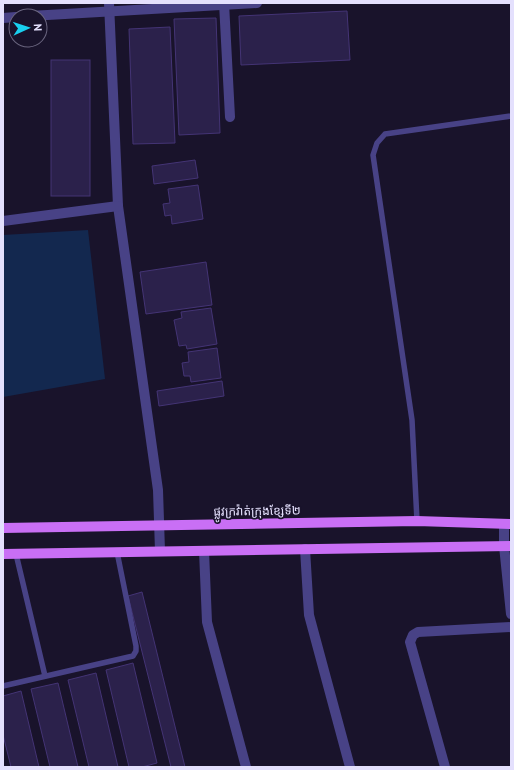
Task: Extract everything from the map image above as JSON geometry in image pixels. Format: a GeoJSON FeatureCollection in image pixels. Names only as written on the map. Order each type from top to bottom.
{"type":"FeatureCollection","features":[{"type":"Feature","properties":{"kind":"main road","name":"ផ្លូវក្រវ៉ាត់ក្រុងខ្សែទី២"},"geometry":{"type":"LineString","coordinates":[[3,528],[418,521],[507,524]]}},
{"type":"Feature","properties":{"kind":"main road"},"geometry":{"type":"LineString","coordinates":[[3,554],[508,546]]}},
{"type":"Feature","properties":{"kind":"street"},"geometry":{"type":"LineString","coordinates":[[48,14],[109,7],[256,3]]}},
{"type":"Feature","properties":{"kind":"street"},"geometry":{"type":"LineString","coordinates":[[224,4],[230,117]]}},
{"type":"Feature","properties":{"kind":"street"},"geometry":{"type":"LineString","coordinates":[[109,7],[118,206],[158,490],[160,551]]}},
{"type":"Feature","properties":{"kind":"street"},"geometry":{"type":"LineString","coordinates":[[3,221],[118,206]]}},
{"type":"Feature","properties":{"kind":"street"},"geometry":{"type":"LineString","coordinates":[[507,524],[511,614]]}},
{"type":"Feature","properties":{"kind":"street"},"geometry":{"type":"LineString","coordinates":[[305,549],[309,615],[350,767]]}},
{"type":"Feature","properties":{"kind":"street"},"geometry":{"type":"LineString","coordinates":[[204,551],[207,622],[246,767]]}},
{"type":"Feature","properties":{"kind":"street"},"geometry":{"type":"LineString","coordinates":[[445,767],[410,638],[418,632],[511,627]]}},
{"type":"Feature","properties":{"kind":"lane"},"geometry":{"type":"LineString","coordinates":[[418,521],[412,420],[373,155],[377,143],[385,134],[511,116]]}},
{"type":"Feature","properties":{"kind":"lane"},"geometry":{"type":"LineString","coordinates":[[3,686],[133,656],[136,651],[136,646],[117,552]]}},
{"type":"Feature","properties":{"kind":"lane"},"geometry":{"type":"LineString","coordinates":[[16,554],[45,676]]}},
{"type":"Feature","properties":{"kind":"water"},"geometry":{"type":"Polygon","coordinates":[[[88,230],[105,379],[3,397],[3,235],[88,230]]]}},
{"type":"Feature","properties":{"kind":"building"},"geometry":{"type":"Polygon","coordinates":[[[347,11],[350,60],[241,65],[239,16],[347,11]]]}},
{"type":"Feature","properties":{"kind":"building"},"geometry":{"type":"Polygon","coordinates":[[[216,18],[220,133],[179,135],[174,19],[216,18]]]}},
{"type":"Feature","properties":{"kind":"building"},"geometry":{"type":"Polygon","coordinates":[[[170,27],[175,143],[133,144],[129,29],[170,27]]]}},
{"type":"Feature","properties":{"kind":"building"},"geometry":{"type":"Polygon","coordinates":[[[51,60],[90,60],[90,196],[51,196],[51,60]]]}},
{"type":"Feature","properties":{"kind":"building"},"geometry":{"type":"Polygon","coordinates":[[[195,160],[198,178],[154,184],[152,166],[195,160]]]}},
{"type":"Feature","properties":{"kind":"building"},"geometry":{"type":"Polygon","coordinates":[[[198,185],[203,219],[172,224],[171,215],[165,216],[163,204],[170,203],[168,189],[198,185]]]}},
{"type":"Feature","properties":{"kind":"building"},"geometry":{"type":"Polygon","coordinates":[[[206,262],[212,305],[146,314],[140,272],[206,262]]]}},
{"type":"Feature","properties":{"kind":"building"},"geometry":{"type":"Polygon","coordinates":[[[211,308],[217,344],[187,349],[186,345],[179,346],[174,320],[182,318],[181,312],[211,308]]]}},
{"type":"Feature","properties":{"kind":"building"},"geometry":{"type":"Polygon","coordinates":[[[217,348],[221,378],[191,382],[190,376],[184,376],[182,363],[189,362],[188,352],[217,348]]]}},
{"type":"Feature","properties":{"kind":"building"},"geometry":{"type":"Polygon","coordinates":[[[222,381],[224,396],[159,406],[157,391],[222,381]]]}},
{"type":"Feature","properties":{"kind":"building"},"geometry":{"type":"Polygon","coordinates":[[[142,592],[185,767],[171,767],[128,596],[142,592]]]}},
{"type":"Feature","properties":{"kind":"building"},"geometry":{"type":"Polygon","coordinates":[[[133,663],[157,763],[142,767],[129,767],[106,670],[133,663]]]}},
{"type":"Feature","properties":{"kind":"building"},"geometry":{"type":"Polygon","coordinates":[[[96,673],[118,767],[89,767],[68,680],[96,673]]]}},
{"type":"Feature","properties":{"kind":"building"},"geometry":{"type":"Polygon","coordinates":[[[58,683],[78,767],[50,767],[31,689],[58,683]]]}},
{"type":"Feature","properties":{"kind":"building"},"geometry":{"type":"Polygon","coordinates":[[[21,691],[39,767],[11,767],[3,735],[3,696],[21,691]]]}}]}
